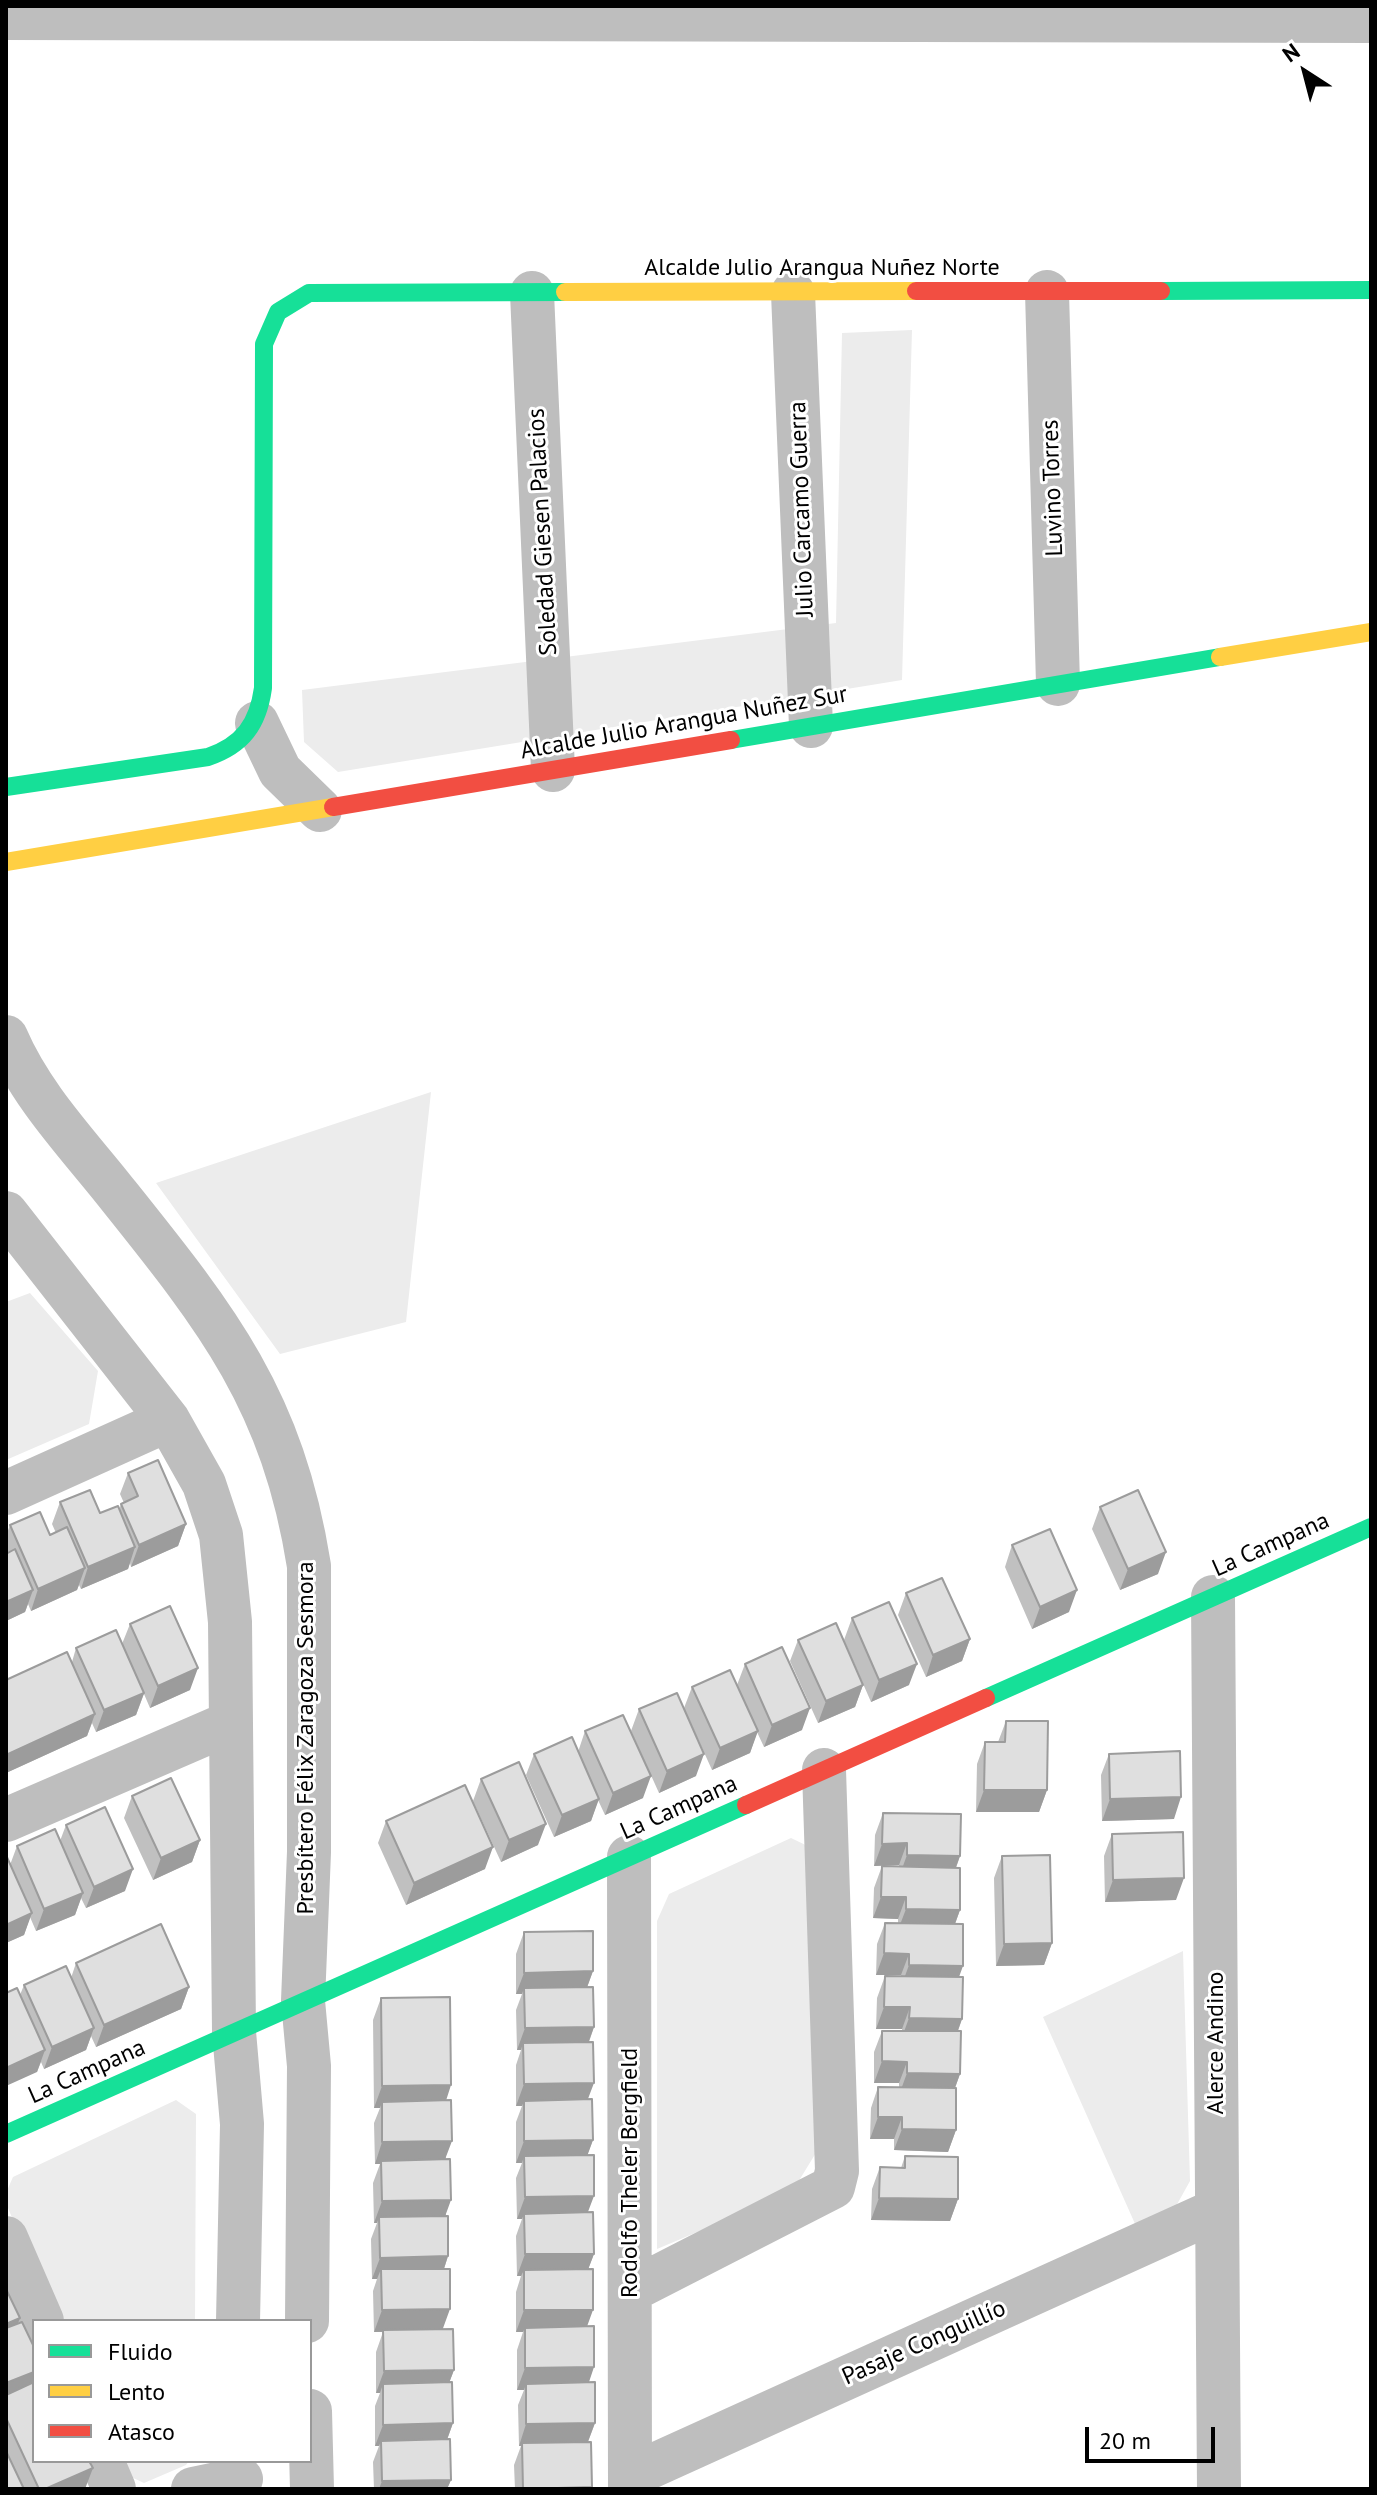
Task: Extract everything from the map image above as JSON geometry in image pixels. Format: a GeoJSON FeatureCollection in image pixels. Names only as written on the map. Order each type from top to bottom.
{"type":"FeatureCollection","features":[{"type":"Feature","properties":{"kind":"street"},"geometry":{"type":"LineString","coordinates":[[6,18],[300,12],[1186,13],[1371,21]]}},
{"type":"Feature","properties":{"kind":"street","name":"Alcalde Julio Arangua Nuñez Norte"},"geometry":{"type":"LineString","coordinates":[[257,723],[263,688],[264,344],[268,327],[278,312],[309,293],[1371,290]]}},
{"type":"Feature","properties":{"kind":"street","name":"Luvino Torres"},"geometry":{"type":"LineString","coordinates":[[1047,292],[1058,684]]}},
{"type":"Feature","properties":{"kind":"street","name":"Soledad Giesen Palacios"},"geometry":{"type":"LineString","coordinates":[[532,293],[553,770]]}},
{"type":"Feature","properties":{"kind":"street","name":"Julio Carcamo Guerra"},"geometry":{"type":"LineString","coordinates":[[793,293],[811,726]]}},
{"type":"Feature","properties":{"kind":"street","name":"Alcalde Julio Arangua Nuñez Sur"},"geometry":{"type":"LineString","coordinates":[[6,862],[1371,632]]}},
{"type":"Feature","properties":{"kind":"street"},"geometry":{"type":"LineString","coordinates":[[6,787],[208,757],[235,746],[257,723],[280,771],[320,810]]}},
{"type":"Feature","properties":{"kind":"street","name":"Presbítero Félix Zaragoza Sesmora"},"geometry":{"type":"LineString","coordinates":[[6,1037],[36,1092],[227,1337],[255,1384],[291,1477],[309,1566],[309,1852],[303,2001],[309,2066],[307,2304]]}},
{"type":"Feature","properties":{"kind":"street"},"geometry":{"type":"LineString","coordinates":[[6,1213],[168,1420],[204,1484],[221,1535],[230,1622],[234,2032],[242,2124],[238,2305]]}},
{"type":"Feature","properties":{"kind":"street"},"geometry":{"type":"LineString","coordinates":[[6,1493],[168,1420]]}},
{"type":"Feature","properties":{"kind":"street","name":"La Campana"},"geometry":{"type":"LineString","coordinates":[[6,2134],[1371,1527]]}},
{"type":"Feature","properties":{"kind":"street","name":"Alerce Andino"},"geometry":{"type":"LineString","coordinates":[[1213,1597],[1219,2489]]}},
{"type":"Feature","properties":{"kind":"street"},"geometry":{"type":"LineString","coordinates":[[6,1820],[230,1723]]}},
{"type":"Feature","properties":{"kind":"street"},"geometry":{"type":"LineString","coordinates":[[630,2291],[833,2187],[837,2171],[824,1770]]}},
{"type":"Feature","properties":{"kind":"street","name":"Rodolfo Theler Bergfield"},"geometry":{"type":"LineString","coordinates":[[629,1857],[630,2483]]}},
{"type":"Feature","properties":{"kind":"street","name":"Pasaje Conguillío"},"geometry":{"type":"LineString","coordinates":[[630,2483],[1217,2210]]}},
{"type":"Feature","properties":{"kind":"street"},"geometry":{"type":"LineString","coordinates":[[6,2238],[41,2319]]}},
{"type":"Feature","properties":{"kind":"street"},"geometry":{"type":"LineString","coordinates":[[238,2305],[250,2274],[273,2267],[287,2270],[307,2304]]}},
{"type":"Feature","properties":{"kind":"street"},"geometry":{"type":"LineString","coordinates":[[103,2463],[114,2489]]}},
{"type":"Feature","properties":{"kind":"street"},"geometry":{"type":"LineString","coordinates":[[311,2463],[312,2489]]}},
{"type":"Feature","properties":{"kind":"street"},"geometry":{"type":"LineString","coordinates":[[193,2489],[241,2476]]}},
{"type":"Feature","properties":{"kind":"shaded area"},"geometry":{"type":"Polygon","coordinates":[[[912,330],[902,680],[338,772],[304,742],[302,690],[836,623],[842,333],[912,330]]]}},
{"type":"Feature","properties":{"kind":"shaded area"},"geometry":{"type":"Polygon","coordinates":[[[431,1092],[406,1322],[280,1354],[156,1183],[431,1092]]]}},
{"type":"Feature","properties":{"kind":"shaded area"},"geometry":{"type":"Polygon","coordinates":[[[30,1293],[98,1371],[89,1424],[6,1460],[6,1302],[30,1293]]]}},
{"type":"Feature","properties":{"kind":"shaded area"},"geometry":{"type":"Polygon","coordinates":[[[791,1838],[818,1851],[822,2143],[792,2192],[657,2249],[657,1921],[669,1894],[791,1838]]]}},
{"type":"Feature","properties":{"kind":"shaded area"},"geometry":{"type":"Polygon","coordinates":[[[1183,1951],[1190,2181],[1175,2208],[1136,2226],[1043,2017],[1183,1951]]]}},
{"type":"Feature","properties":{"kind":"shaded area"},"geometry":{"type":"Polygon","coordinates":[[[176,2100],[196,2114],[195,2319],[53,2319],[6,2203],[6,2193],[13,2177],[176,2100]]]}},
{"type":"Feature","properties":{"kind":"shaded area"},"geometry":{"type":"Polygon","coordinates":[[[113,2463],[188,2463],[144,2483],[116,2470],[113,2463]]]}},
{"type":"Feature","properties":{"kind":"building"},"geometry":{"type":"Polygon","coordinates":[[[158,1460],[186,1524],[139,1545],[121,1504],[138,1496],[128,1473],[158,1460]]]}},
{"type":"Feature","properties":{"kind":"building"},"geometry":{"type":"Polygon","coordinates":[[[90,1490],[100,1513],[118,1506],[135,1547],[88,1567],[60,1502],[90,1490]]]}},
{"type":"Feature","properties":{"kind":"building"},"geometry":{"type":"Polygon","coordinates":[[[1138,1490],[1166,1552],[1128,1569],[1100,1507],[1138,1490]]]}},
{"type":"Feature","properties":{"kind":"building"},"geometry":{"type":"Polygon","coordinates":[[[40,1512],[50,1535],[67,1527],[85,1568],[38,1589],[10,1525],[40,1512]]]}},
{"type":"Feature","properties":{"kind":"building"},"geometry":{"type":"Polygon","coordinates":[[[1050,1529],[1077,1590],[1040,1607],[1012,1545],[1050,1529]]]}},
{"type":"Feature","properties":{"kind":"building"},"geometry":{"type":"Polygon","coordinates":[[[15,1549],[33,1590],[6,1602],[6,1554],[15,1549]]]}},
{"type":"Feature","properties":{"kind":"building"},"geometry":{"type":"Polygon","coordinates":[[[942,1578],[970,1639],[933,1655],[906,1593],[942,1578]]]}},
{"type":"Feature","properties":{"kind":"building"},"geometry":{"type":"Polygon","coordinates":[[[889,1602],[917,1664],[879,1680],[852,1618],[889,1602]]]}},
{"type":"Feature","properties":{"kind":"building"},"geometry":{"type":"Polygon","coordinates":[[[170,1606],[198,1668],[158,1686],[130,1624],[170,1606]]]}},
{"type":"Feature","properties":{"kind":"building"},"geometry":{"type":"Polygon","coordinates":[[[836,1623],[863,1685],[826,1701],[798,1640],[836,1623]]]}},
{"type":"Feature","properties":{"kind":"building"},"geometry":{"type":"Polygon","coordinates":[[[116,1630],[144,1693],[104,1710],[76,1648],[116,1630]]]}},
{"type":"Feature","properties":{"kind":"building"},"geometry":{"type":"Polygon","coordinates":[[[782,1647],[810,1708],[772,1725],[745,1664],[782,1647]]]}},
{"type":"Feature","properties":{"kind":"building"},"geometry":{"type":"Polygon","coordinates":[[[67,1652],[95,1714],[6,1755],[6,1680],[67,1652]]]}},
{"type":"Feature","properties":{"kind":"building"},"geometry":{"type":"Polygon","coordinates":[[[730,1670],[758,1731],[720,1748],[692,1687],[730,1670]]]}},
{"type":"Feature","properties":{"kind":"building"},"geometry":{"type":"Polygon","coordinates":[[[677,1693],[704,1754],[667,1771],[639,1709],[677,1693]]]}},
{"type":"Feature","properties":{"kind":"building"},"geometry":{"type":"Polygon","coordinates":[[[623,1715],[651,1776],[613,1793],[585,1731],[623,1715]]]}},
{"type":"Feature","properties":{"kind":"building"},"geometry":{"type":"Polygon","coordinates":[[[1006,1721],[1048,1721],[1047,1790],[984,1790],[985,1742],[1005,1742],[1006,1721]]]}},
{"type":"Feature","properties":{"kind":"building"},"geometry":{"type":"Polygon","coordinates":[[[572,1737],[599,1799],[562,1815],[534,1754],[572,1737]]]}},
{"type":"Feature","properties":{"kind":"building"},"geometry":{"type":"Polygon","coordinates":[[[1180,1751],[1181,1797],[1110,1799],[1109,1754],[1180,1751]]]}},
{"type":"Feature","properties":{"kind":"building"},"geometry":{"type":"Polygon","coordinates":[[[519,1762],[546,1824],[509,1840],[481,1779],[519,1762]]]}},
{"type":"Feature","properties":{"kind":"building"},"geometry":{"type":"Polygon","coordinates":[[[171,1778],[200,1840],[161,1858],[132,1796],[171,1778]]]}},
{"type":"Feature","properties":{"kind":"building"},"geometry":{"type":"Polygon","coordinates":[[[465,1785],[493,1847],[414,1883],[386,1821],[465,1785]]]}},
{"type":"Feature","properties":{"kind":"building"},"geometry":{"type":"Polygon","coordinates":[[[105,1807],[133,1869],[94,1887],[66,1825],[105,1807]]]}},
{"type":"Feature","properties":{"kind":"building"},"geometry":{"type":"Polygon","coordinates":[[[883,1813],[961,1814],[960,1856],[907,1855],[907,1843],[882,1844],[883,1813]]]}},
{"type":"Feature","properties":{"kind":"building"},"geometry":{"type":"Polygon","coordinates":[[[55,1829],[83,1893],[44,1909],[17,1846],[55,1829]]]}},
{"type":"Feature","properties":{"kind":"building"},"geometry":{"type":"Polygon","coordinates":[[[1183,1832],[1184,1878],[1113,1880],[1112,1834],[1183,1832]]]}},
{"type":"Feature","properties":{"kind":"building"},"geometry":{"type":"Polygon","coordinates":[[[6,1855],[32,1913],[6,1925],[6,1855]]]}},
{"type":"Feature","properties":{"kind":"building"},"geometry":{"type":"Polygon","coordinates":[[[1050,1855],[1052,1943],[1004,1944],[1002,1856],[1050,1855]]]}},
{"type":"Feature","properties":{"kind":"building"},"geometry":{"type":"Polygon","coordinates":[[[882,1866],[960,1868],[960,1910],[906,1909],[906,1897],[881,1897],[882,1866]]]}},
{"type":"Feature","properties":{"kind":"building"},"geometry":{"type":"Polygon","coordinates":[[[885,1923],[963,1924],[963,1966],[909,1965],[909,1954],[884,1953],[885,1923]]]}},
{"type":"Feature","properties":{"kind":"building"},"geometry":{"type":"Polygon","coordinates":[[[161,1924],[189,1987],[104,2025],[76,1963],[161,1924]]]}},
{"type":"Feature","properties":{"kind":"building"},"geometry":{"type":"Polygon","coordinates":[[[593,1931],[593,1971],[524,1973],[524,1932],[593,1931]]]}},
{"type":"Feature","properties":{"kind":"building"},"geometry":{"type":"Polygon","coordinates":[[[66,1966],[94,2028],[52,2047],[24,1985],[66,1966]]]}},
{"type":"Feature","properties":{"kind":"building"},"geometry":{"type":"Polygon","coordinates":[[[885,1976],[963,1977],[962,2019],[909,2018],[910,2007],[884,2007],[885,1976]]]}},
{"type":"Feature","properties":{"kind":"building"},"geometry":{"type":"Polygon","coordinates":[[[593,1987],[594,2027],[525,2028],[524,1988],[593,1987]]]}},
{"type":"Feature","properties":{"kind":"building"},"geometry":{"type":"Polygon","coordinates":[[[17,1988],[45,2050],[6,2068],[6,1993],[17,1988]]]}},
{"type":"Feature","properties":{"kind":"building"},"geometry":{"type":"Polygon","coordinates":[[[450,1997],[451,2085],[382,2086],[381,1998],[450,1997]]]}},
{"type":"Feature","properties":{"kind":"building"},"geometry":{"type":"Polygon","coordinates":[[[882,2031],[961,2031],[960,2074],[907,2073],[907,2062],[882,2061],[882,2031]]]}},
{"type":"Feature","properties":{"kind":"building"},"geometry":{"type":"Polygon","coordinates":[[[593,2042],[594,2083],[524,2084],[523,2043],[593,2042]]]}},
{"type":"Feature","properties":{"kind":"building"},"geometry":{"type":"Polygon","coordinates":[[[878,2087],[956,2088],[956,2130],[902,2129],[902,2117],[878,2117],[878,2087]]]}},
{"type":"Feature","properties":{"kind":"building"},"geometry":{"type":"Polygon","coordinates":[[[592,2099],[593,2140],[524,2141],[524,2101],[592,2099]]]}},
{"type":"Feature","properties":{"kind":"building"},"geometry":{"type":"Polygon","coordinates":[[[451,2100],[452,2141],[382,2142],[382,2102],[451,2100]]]}},
{"type":"Feature","properties":{"kind":"building"},"geometry":{"type":"Polygon","coordinates":[[[594,2155],[594,2196],[525,2197],[524,2156],[594,2155]]]}},
{"type":"Feature","properties":{"kind":"building"},"geometry":{"type":"Polygon","coordinates":[[[905,2156],[958,2157],[958,2199],[879,2198],[880,2167],[905,2168],[905,2156]]]}},
{"type":"Feature","properties":{"kind":"building"},"geometry":{"type":"Polygon","coordinates":[[[450,2159],[451,2200],[382,2201],[381,2161],[450,2159]]]}},
{"type":"Feature","properties":{"kind":"building"},"geometry":{"type":"Polygon","coordinates":[[[593,2212],[594,2254],[525,2254],[524,2214],[593,2212]]]}},
{"type":"Feature","properties":{"kind":"building"},"geometry":{"type":"Polygon","coordinates":[[[448,2216],[448,2256],[380,2258],[379,2217],[448,2216]]]}},
{"type":"Feature","properties":{"kind":"building"},"geometry":{"type":"Polygon","coordinates":[[[381,2269],[450,2269],[450,2309],[382,2310],[381,2269]]]}},
{"type":"Feature","properties":{"kind":"building"},"geometry":{"type":"Polygon","coordinates":[[[593,2269],[593,2310],[524,2310],[524,2270],[593,2269]]]}},
{"type":"Feature","properties":{"kind":"building"},"geometry":{"type":"Polygon","coordinates":[[[6,2289],[20,2318],[6,2324],[6,2289]]]}},
{"type":"Feature","properties":{"kind":"building"},"geometry":{"type":"Polygon","coordinates":[[[22,2322],[32,2343],[32,2373],[6,2383],[6,2328],[22,2322]]]}},
{"type":"Feature","properties":{"kind":"building"},"geometry":{"type":"Polygon","coordinates":[[[594,2326],[594,2367],[525,2368],[525,2328],[594,2326]]]}},
{"type":"Feature","properties":{"kind":"building"},"geometry":{"type":"Polygon","coordinates":[[[453,2329],[454,2370],[384,2371],[383,2330],[453,2329]]]}},
{"type":"Feature","properties":{"kind":"building"},"geometry":{"type":"Polygon","coordinates":[[[452,2382],[453,2423],[383,2425],[383,2384],[452,2382]]]}},
{"type":"Feature","properties":{"kind":"building"},"geometry":{"type":"Polygon","coordinates":[[[595,2382],[595,2423],[526,2424],[526,2384],[595,2382]]]}},
{"type":"Feature","properties":{"kind":"building"},"geometry":{"type":"Polygon","coordinates":[[[32,2383],[32,2463],[90,2463],[93,2468],[39,2489],[6,2418],[6,2395],[32,2383]]]}},
{"type":"Feature","properties":{"kind":"building"},"geometry":{"type":"Polygon","coordinates":[[[450,2439],[451,2480],[382,2481],[381,2441],[450,2439]]]}},
{"type":"Feature","properties":{"kind":"building"},"geometry":{"type":"Polygon","coordinates":[[[591,2442],[592,2487],[523,2489],[522,2443],[591,2442]]]}},
{"type":"Feature","properties":{"kind":"building"},"geometry":{"type":"Polygon","coordinates":[[[6,2451],[24,2489],[6,2489],[6,2451]]]}},
{"type":"Feature","properties":{"kind":"traffic: fast"},"geometry":{"type":"LineString","coordinates":[[1161,291],[1371,290]]}},
{"type":"Feature","properties":{"kind":"traffic: fast"},"geometry":{"type":"LineString","coordinates":[[6,787],[208,757],[231,746],[253,722],[263,688],[264,344],[278,312],[309,293],[565,292]]}},
{"type":"Feature","properties":{"kind":"traffic: fast"},"geometry":{"type":"LineString","coordinates":[[731,740],[1220,657]]}},
{"type":"Feature","properties":{"kind":"traffic: fast"},"geometry":{"type":"LineString","coordinates":[[986,1698],[1371,1527]]}},
{"type":"Feature","properties":{"kind":"traffic: fast"},"geometry":{"type":"LineString","coordinates":[[6,2134],[746,1805]]}},
{"type":"Feature","properties":{"kind":"traffic: slow"},"geometry":{"type":"LineString","coordinates":[[565,292],[916,291]]}},
{"type":"Feature","properties":{"kind":"traffic: slow"},"geometry":{"type":"LineString","coordinates":[[1220,657],[1371,632]]}},
{"type":"Feature","properties":{"kind":"traffic: slow"},"geometry":{"type":"LineString","coordinates":[[6,862],[333,807]]}},
{"type":"Feature","properties":{"kind":"traffic: jam"},"geometry":{"type":"LineString","coordinates":[[916,291],[1161,291]]}},
{"type":"Feature","properties":{"kind":"traffic: jam"},"geometry":{"type":"LineString","coordinates":[[333,807],[731,740]]}},
{"type":"Feature","properties":{"kind":"traffic: jam"},"geometry":{"type":"LineString","coordinates":[[746,1805],[986,1698]]}}]}
